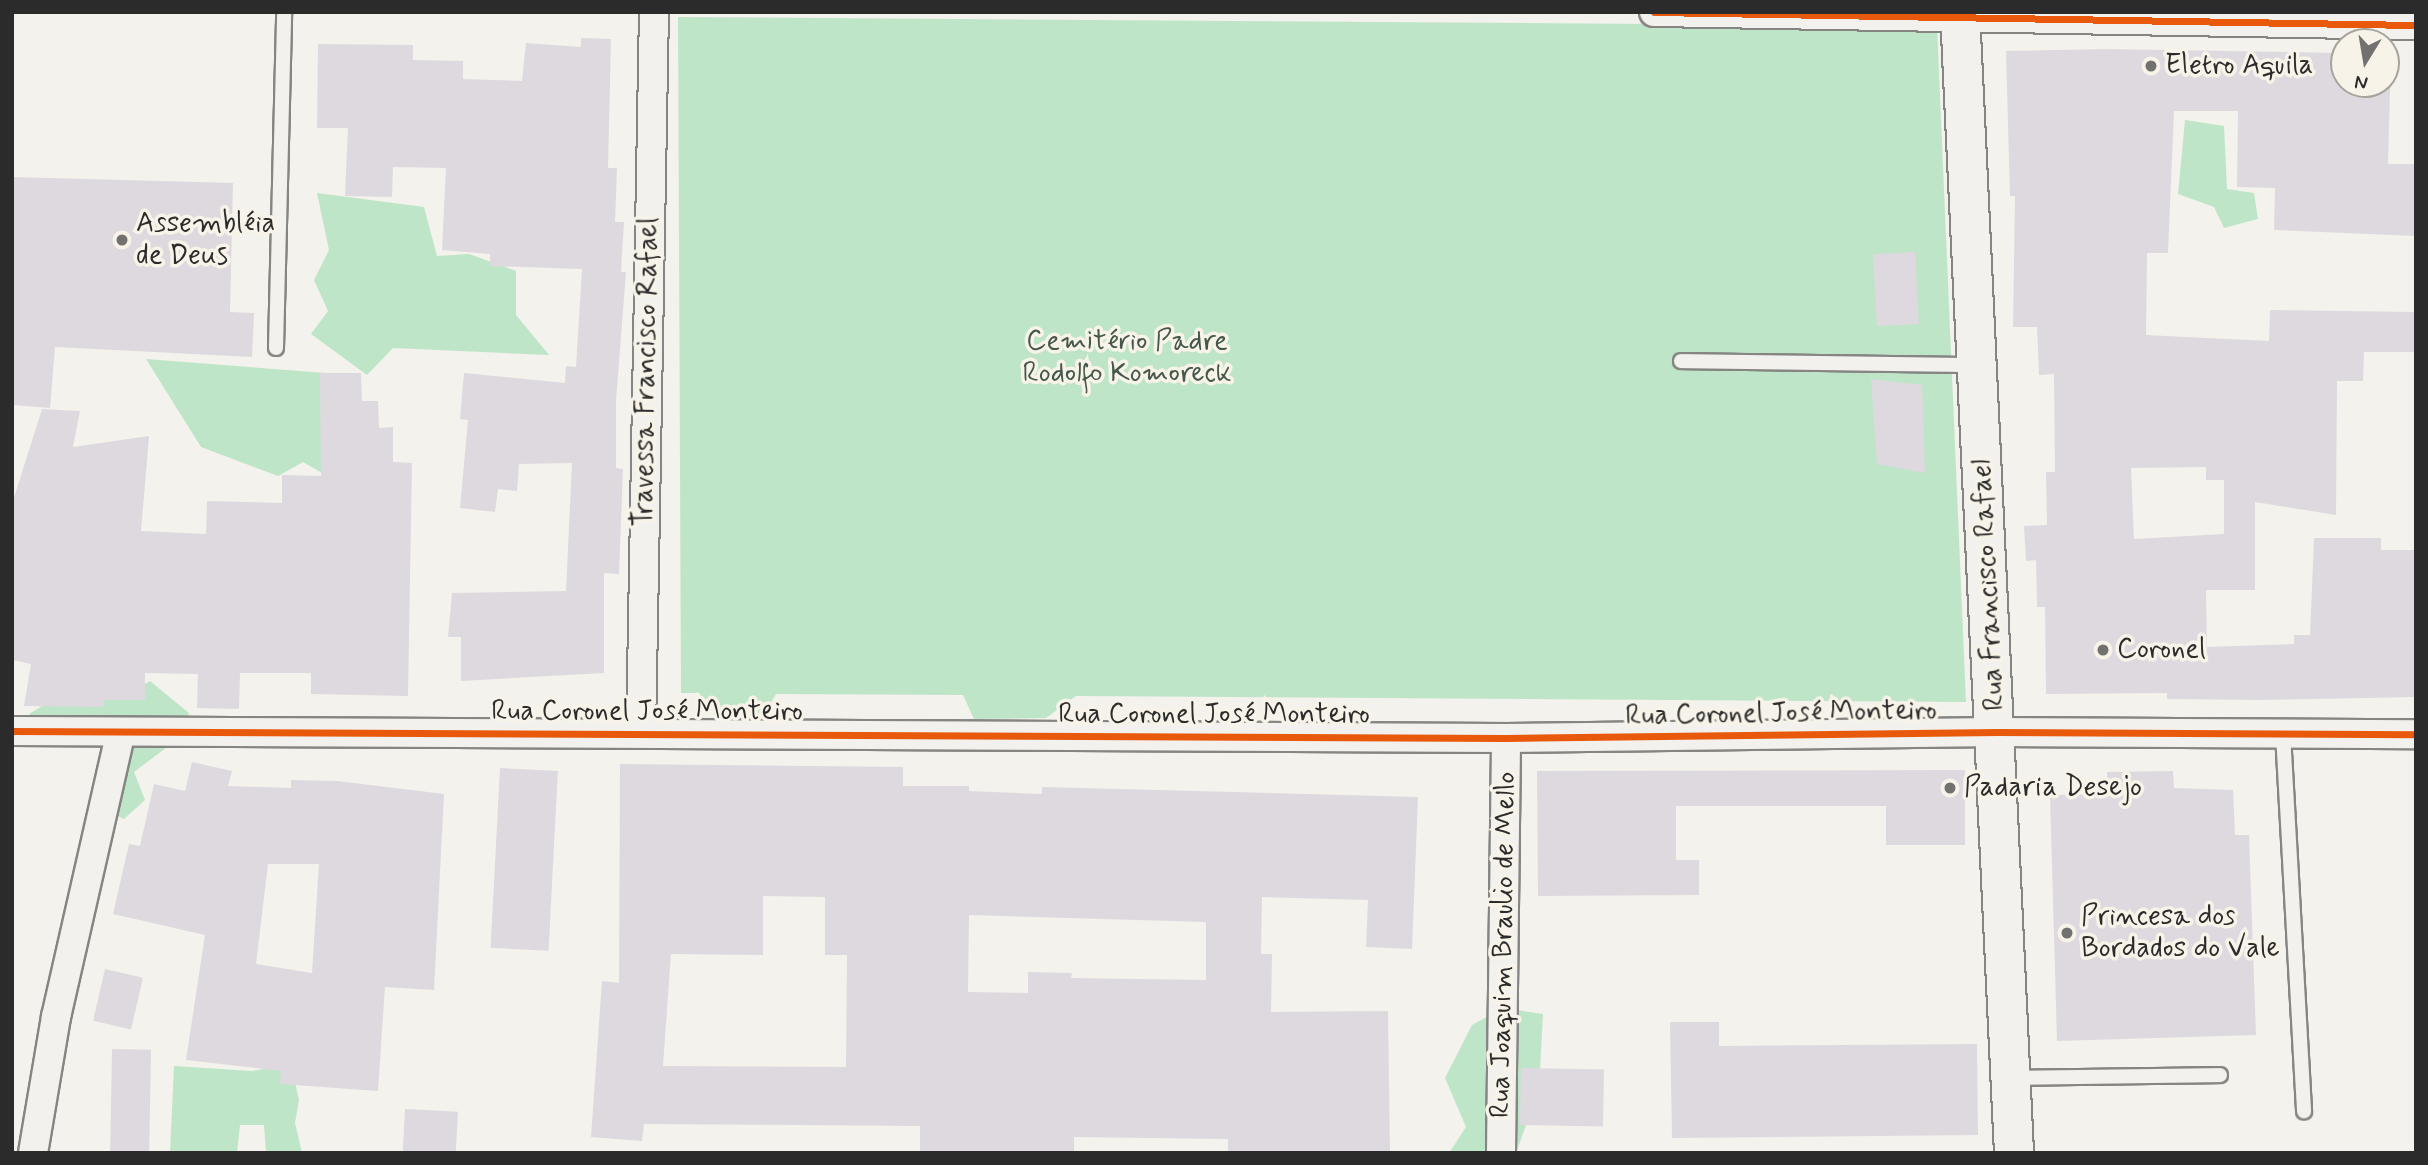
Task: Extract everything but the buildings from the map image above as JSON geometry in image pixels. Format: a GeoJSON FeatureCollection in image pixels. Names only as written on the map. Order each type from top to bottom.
{"type":"FeatureCollection","features":[{"type":"Feature","properties":{"kind":"main road","name":"Rua Francisco Rafael"},"geometry":{"type":"LineString","coordinates":[[1960,15],[1997,732],[2014,1153]]}},
{"type":"Feature","properties":{"kind":"street","name":"Travessa Francisco Rafael"},"geometry":{"type":"LineString","coordinates":[[641,733],[654,12]]}},
{"type":"Feature","properties":{"kind":"street"},"geometry":{"type":"LineString","coordinates":[[1654,12],[2238,17],[2416,25]]}},
{"type":"Feature","properties":{"kind":"street","name":"Rua Coronel José Monteiro"},"geometry":{"type":"LineString","coordinates":[[12,731],[1506,738],[1997,732],[2416,734]]}},
{"type":"Feature","properties":{"kind":"street"},"geometry":{"type":"LineString","coordinates":[[33,1153],[56,1017],[121,732]]}},
{"type":"Feature","properties":{"kind":"street","name":"Rua Joaquim Braulio de Mello"},"geometry":{"type":"LineString","coordinates":[[1501,1153],[1506,738]]}},
{"type":"Feature","properties":{"kind":"lane"},"geometry":{"type":"LineString","coordinates":[[276,348],[284,12]]}},
{"type":"Feature","properties":{"kind":"lane"},"geometry":{"type":"LineString","coordinates":[[1681,361],[1978,365]]}},
{"type":"Feature","properties":{"kind":"lane"},"geometry":{"type":"LineString","coordinates":[[2283,734],[2304,1111]]}},
{"type":"Feature","properties":{"kind":"lane"},"geometry":{"type":"LineString","coordinates":[[2011,1078],[2220,1075]]}},
{"type":"Feature","properties":{"kind":"green space","name":"Cemitério Padre Rodolfo Komoreck"},"geometry":{"type":"Polygon","coordinates":[[[678,17],[1937,26],[1966,702],[1076,696],[1046,718],[974,719],[963,695],[776,694],[763,717],[699,709],[700,693],[681,693],[678,17]]]}},
{"type":"Feature","properties":{"kind":"green space"},"geometry":{"type":"Polygon","coordinates":[[[2185,120],[2224,126],[2227,189],[2254,193],[2258,219],[2224,228],[2214,207],[2178,194],[2185,120]]]}},
{"type":"Feature","properties":{"kind":"green space"},"geometry":{"type":"Polygon","coordinates":[[[317,193],[424,207],[437,256],[469,254],[516,271],[516,315],[549,355],[393,348],[367,375],[311,334],[328,311],[314,280],[329,250],[317,193]]]}},
{"type":"Feature","properties":{"kind":"green space"},"geometry":{"type":"Polygon","coordinates":[[[146,359],[339,374],[322,473],[303,462],[278,476],[201,447],[146,359]]]}},
{"type":"Feature","properties":{"kind":"green space"},"geometry":{"type":"Polygon","coordinates":[[[150,681],[189,713],[179,738],[134,772],[145,800],[124,819],[101,808],[110,745],[38,722],[29,714],[76,685],[124,697],[150,681]]]}},
{"type":"Feature","properties":{"kind":"green space"},"geometry":{"type":"Polygon","coordinates":[[[1503,1008],[1543,1014],[1539,1089],[1516,1153],[1449,1153],[1466,1127],[1445,1078],[1472,1025],[1503,1008]]]}},
{"type":"Feature","properties":{"kind":"green space"},"geometry":{"type":"Polygon","coordinates":[[[291,1064],[299,1100],[295,1123],[302,1153],[266,1153],[264,1125],[240,1125],[237,1153],[170,1153],[174,1066],[252,1071],[291,1064]]]}},
{"type":"Feature","properties":{"kind":"cycle path"},"geometry":{"type":"LineString","coordinates":[[1654,12],[2416,25]]}},
{"type":"Feature","properties":{"kind":"cycle path"},"geometry":{"type":"LineString","coordinates":[[12,731],[1506,738],[1997,732],[2416,734]]}},
{"type":"Feature","properties":{"kind":"place","name":"Eletro Aquila"},"geometry":{"type":"Point","coordinates":[2151,66]}},
{"type":"Feature","properties":{"kind":"place","name":"Assembléia de Deus"},"geometry":{"type":"Point","coordinates":[122,240]}},
{"type":"Feature","properties":{"kind":"place","name":"Coronel"},"geometry":{"type":"Point","coordinates":[2103,650]}},
{"type":"Feature","properties":{"kind":"place","name":"Padaria Desejo"},"geometry":{"type":"Point","coordinates":[1950,788]}},
{"type":"Feature","properties":{"kind":"place","name":"Princesa dos Bordados do Vale"},"geometry":{"type":"Point","coordinates":[2067,933]}}]}
